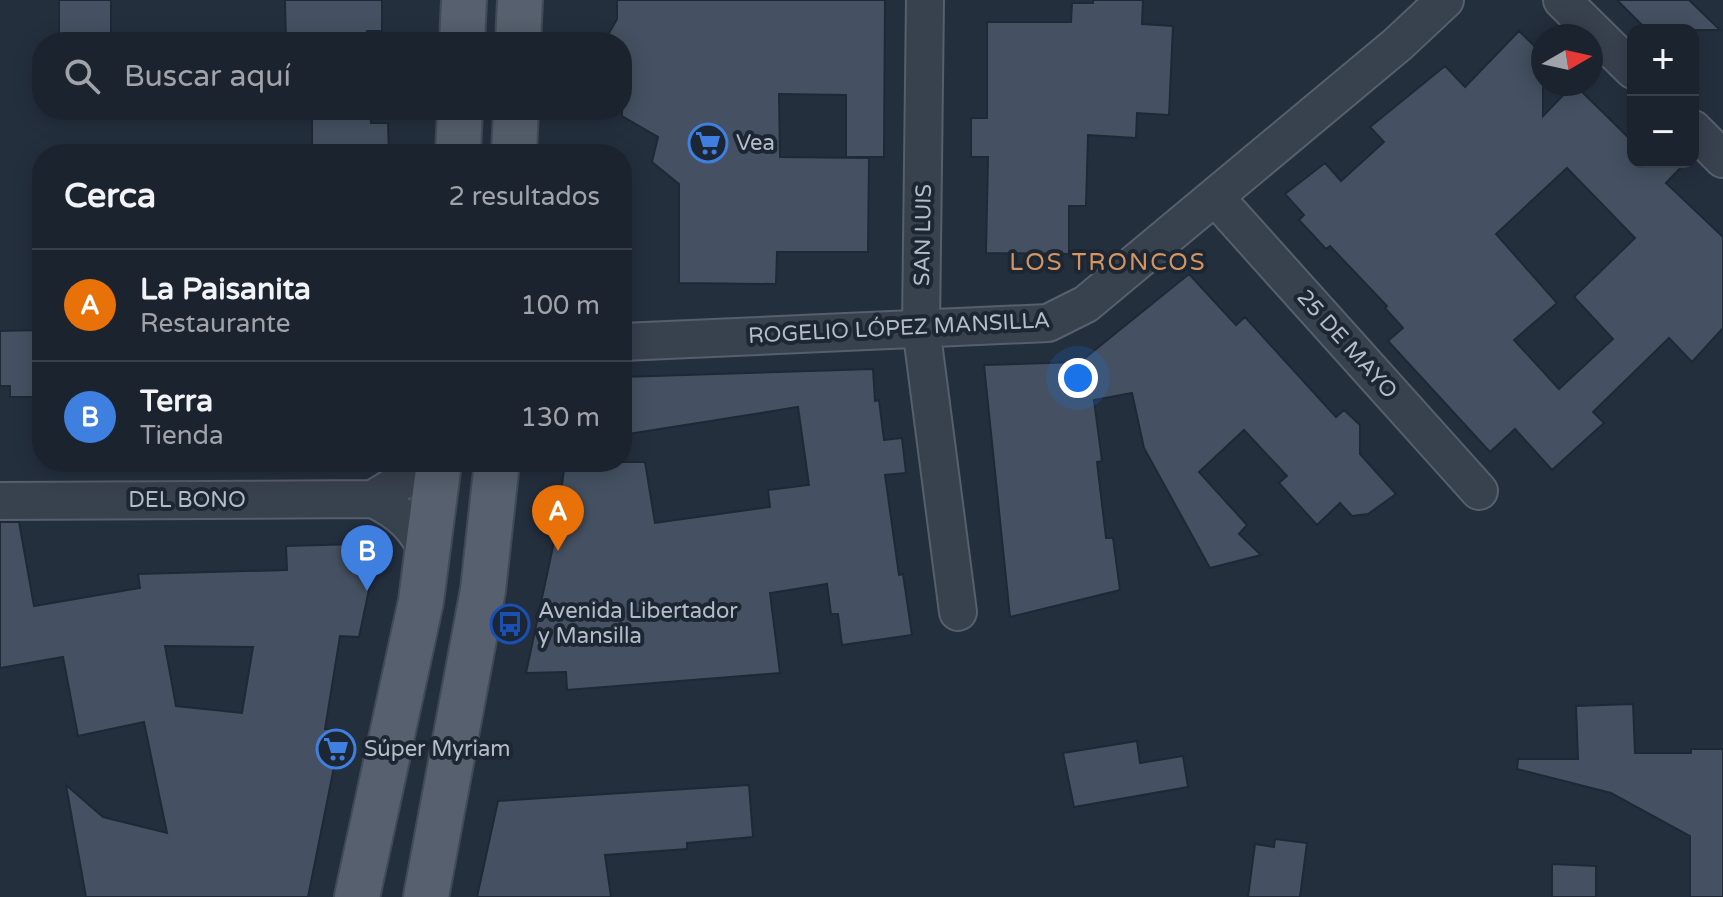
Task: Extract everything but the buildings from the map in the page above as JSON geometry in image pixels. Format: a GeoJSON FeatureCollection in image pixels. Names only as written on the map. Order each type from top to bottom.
{"type":"FeatureCollection","features":[{"type":"Feature","properties":{"kind":"main road"},"geometry":{"type":"LineString","coordinates":[[462,32],[464,0]]}},
{"type":"Feature","properties":{"kind":"main road"},"geometry":{"type":"LineString","coordinates":[[518,32],[520,0]]}},
{"type":"Feature","properties":{"kind":"main road"},"geometry":{"type":"LineString","coordinates":[[458,144],[460,120]]}},
{"type":"Feature","properties":{"kind":"main road"},"geometry":{"type":"LineString","coordinates":[[514,144],[516,120]]}},
{"type":"Feature","properties":{"kind":"main road"},"geometry":{"type":"LineString","coordinates":[[357,897],[421,601],[438,472]]}},
{"type":"Feature","properties":{"kind":"main road"},"geometry":{"type":"LineString","coordinates":[[426,897],[483,590],[496,472]]}},
{"type":"Feature","properties":{"kind":"street","name":"SAN LUIS"},"geometry":{"type":"LineString","coordinates":[[925,0],[921,327],[958,612]]}},
{"type":"Feature","properties":{"kind":"street","name":"ROGELIO LÓPEZ MANSILLA"},"geometry":{"type":"LineString","coordinates":[[632,341],[1048,323],[1057,320],[1086,304],[1398,44],[1445,0]]}},
{"type":"Feature","properties":{"kind":"street"},"geometry":{"type":"LineString","coordinates":[[1562,0],[1627,64]]}},
{"type":"Feature","properties":{"kind":"street"},"geometry":{"type":"LineString","coordinates":[[1699,135],[1723,159]]}},
{"type":"Feature","properties":{"kind":"street","name":"25 DE MAYO"},"geometry":{"type":"LineString","coordinates":[[1215,197],[1479,491]]}},
{"type":"Feature","properties":{"kind":"street"},"geometry":{"type":"LineString","coordinates":[[373,499],[417,472]]}},
{"type":"Feature","properties":{"kind":"street"},"geometry":{"type":"LineString","coordinates":[[373,499],[390,507],[409,523],[424,543],[427,553]]}},
{"type":"Feature","properties":{"kind":"street","name":"DEL BONO"},"geometry":{"type":"LineString","coordinates":[[0,501],[373,499]]}},
{"type":"Feature","properties":{"kind":"place","name":"Vea"},"geometry":{"type":"Point","coordinates":[708,143]}},
{"type":"Feature","properties":{"kind":"place","name":"La Paisanita"},"geometry":{"type":"Point","coordinates":[558,551]}},
{"type":"Feature","properties":{"kind":"place","name":"Terra"},"geometry":{"type":"Point","coordinates":[367,591]}},
{"type":"Feature","properties":{"kind":"place","name":"Avenida Libertador y Mansilla"},"geometry":{"type":"Point","coordinates":[510,624]}},
{"type":"Feature","properties":{"kind":"place","name":"Súper Myriam"},"geometry":{"type":"Point","coordinates":[336,749]}},
{"type":"Feature","properties":{"kind":"district","name":"LOS TRONCOS"},"geometry":{"type":"Point","coordinates":[1108,262]}}]}
